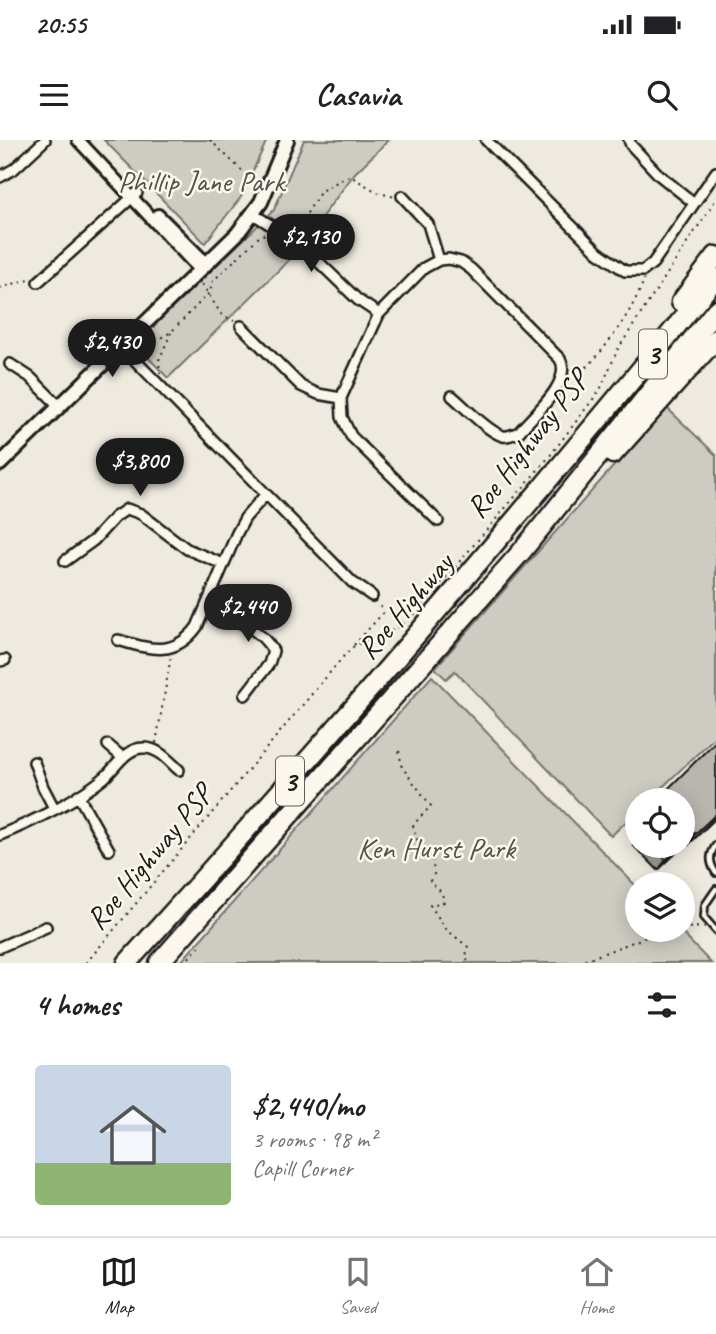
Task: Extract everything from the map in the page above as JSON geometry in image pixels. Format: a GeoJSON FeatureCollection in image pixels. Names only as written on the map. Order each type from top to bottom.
{"type":"FeatureCollection","features":[{"type":"Feature","properties":{"kind":"highway"},"geometry":{"type":"LineString","coordinates":[[590,431],[716,256]]}},
{"type":"Feature","properties":{"kind":"highway","name":"Roe Highway"},"geometry":{"type":"LineString","coordinates":[[127,963],[318,749],[590,431],[716,278]]}},
{"type":"Feature","properties":{"kind":"highway","name":"Roe Highway"},"geometry":{"type":"LineString","coordinates":[[159,963],[522,551],[716,310]]}},
{"type":"Feature","properties":{"kind":"highway"},"geometry":{"type":"LineString","coordinates":[[522,551],[716,339]]}},
{"type":"Feature","properties":{"kind":"main road"},"geometry":{"type":"LineString","coordinates":[[0,464],[200,271],[253,214],[287,140]]}},
{"type":"Feature","properties":{"kind":"street"},"geometry":{"type":"LineString","coordinates":[[0,177],[45,140]]}},
{"type":"Feature","properties":{"kind":"street"},"geometry":{"type":"LineString","coordinates":[[78,140],[134,195]]}},
{"type":"Feature","properties":{"kind":"street"},"geometry":{"type":"LineString","coordinates":[[86,140],[200,271]]}},
{"type":"Feature","properties":{"kind":"street"},"geometry":{"type":"LineString","coordinates":[[486,140],[598,252],[625,271],[643,271],[653,263],[716,172]]}},
{"type":"Feature","properties":{"kind":"street"},"geometry":{"type":"LineString","coordinates":[[629,140],[659,175],[694,203]]}},
{"type":"Feature","properties":{"kind":"street"},"geometry":{"type":"LineString","coordinates":[[38,282],[134,195]]}},
{"type":"Feature","properties":{"kind":"street"},"geometry":{"type":"LineString","coordinates":[[402,196],[428,224],[439,260]]}},
{"type":"Feature","properties":{"kind":"street"},"geometry":{"type":"LineString","coordinates":[[253,214],[298,242],[358,300],[379,314]]}},
{"type":"Feature","properties":{"kind":"street"},"geometry":{"type":"LineString","coordinates":[[438,522],[351,436],[342,417],[341,398],[379,314],[424,268],[439,260],[449,259],[471,268],[563,365],[562,380],[519,432],[512,436],[503,436],[494,431],[452,396]]}},
{"type":"Feature","properties":{"kind":"street"},"geometry":{"type":"LineString","coordinates":[[241,326],[301,386],[318,394],[341,398]]}},
{"type":"Feature","properties":{"kind":"street"},"geometry":{"type":"LineString","coordinates":[[122,347],[352,582],[372,596]]}},
{"type":"Feature","properties":{"kind":"street"},"geometry":{"type":"LineString","coordinates":[[10,364],[30,377],[59,406]]}},
{"type":"Feature","properties":{"kind":"street"},"geometry":{"type":"LineString","coordinates":[[118,640],[150,649],[170,648],[189,638],[206,608],[244,518],[266,494]]}},
{"type":"Feature","properties":{"kind":"street"},"geometry":{"type":"LineString","coordinates":[[65,561],[127,509],[141,513],[187,549],[223,564]]}},
{"type":"Feature","properties":{"kind":"street"},"geometry":{"type":"LineString","coordinates":[[206,608],[250,628],[267,639],[273,651],[269,664],[245,695]]}},
{"type":"Feature","properties":{"kind":"street"},"geometry":{"type":"LineString","coordinates":[[108,745],[123,758]]}},
{"type":"Feature","properties":{"kind":"street"},"geometry":{"type":"LineString","coordinates":[[0,835],[78,795],[104,778],[133,750],[153,750],[166,757],[179,770]]}},
{"type":"Feature","properties":{"kind":"street"},"geometry":{"type":"LineString","coordinates":[[34,762],[54,808]]}},
{"type":"Feature","properties":{"kind":"street"},"geometry":{"type":"LineString","coordinates":[[78,795],[109,850]]}},
{"type":"Feature","properties":{"kind":"street"},"geometry":{"type":"LineString","coordinates":[[0,947],[46,927]]}},
{"type":"Feature","properties":{"kind":"lane"},"geometry":{"type":"LineString","coordinates":[[716,845],[710,853],[710,864],[716,873]]}},
{"type":"Feature","properties":{"kind":"lane"},"geometry":{"type":"LineString","coordinates":[[714,928],[704,917],[705,905],[716,889]]}},
{"type":"Feature","properties":{"kind":"path"},"geometry":{"type":"LineString","coordinates":[[210,140],[257,185]]}},
{"type":"Feature","properties":{"kind":"path"},"geometry":{"type":"LineString","coordinates":[[290,228],[307,213],[321,191],[346,177],[350,176],[392,197],[402,196]]}},
{"type":"Feature","properties":{"kind":"path","name":"Roe Highway PSP"},"geometry":{"type":"LineString","coordinates":[[86,963],[354,646],[396,629],[413,616],[549,457],[600,390],[618,349],[716,199]]}},
{"type":"Feature","properties":{"kind":"path"},"geometry":{"type":"LineString","coordinates":[[138,354],[171,332],[208,293],[213,281],[262,234],[288,247],[294,248],[298,242]]}},
{"type":"Feature","properties":{"kind":"path"},"geometry":{"type":"LineString","coordinates":[[200,271],[199,280],[221,314],[241,326]]}},
{"type":"Feature","properties":{"kind":"path"},"geometry":{"type":"LineString","coordinates":[[562,380],[567,382],[581,373],[613,336],[639,295],[645,276],[643,271]]}},
{"type":"Feature","properties":{"kind":"path"},"geometry":{"type":"LineString","coordinates":[[0,288],[27,279],[38,282]]}},
{"type":"Feature","properties":{"kind":"path"},"geometry":{"type":"LineString","coordinates":[[157,382],[160,376],[159,360],[171,332]]}},
{"type":"Feature","properties":{"kind":"path"},"geometry":{"type":"LineString","coordinates":[[354,646],[383,613],[383,609],[372,596]]}},
{"type":"Feature","properties":{"kind":"path"},"geometry":{"type":"LineString","coordinates":[[153,750],[158,737],[170,648]]}},
{"type":"Feature","properties":{"kind":"path"},"geometry":{"type":"LineString","coordinates":[[399,751],[402,767],[431,806],[413,825],[419,846],[432,855],[434,874],[430,881],[442,892],[444,902],[430,905],[446,929],[468,947],[468,963]]}},
{"type":"Feature","properties":{"kind":"path"},"geometry":{"type":"LineString","coordinates":[[695,928],[714,928]]}},
{"type":"Feature","properties":{"kind":"path"},"geometry":{"type":"LineString","coordinates":[[579,963],[633,942]]}},
{"type":"Feature","properties":{"kind":"path"},"geometry":{"type":"LineString","coordinates":[[184,963],[201,945]]}},
{"type":"Feature","properties":{"kind":"green space","name":"Phillip Jane Park"},"geometry":{"type":"Polygon","coordinates":[[[104,140],[267,140],[241,197],[205,243],[104,140]]]}},
{"type":"Feature","properties":{"kind":"green space"},"geometry":{"type":"Polygon","coordinates":[[[304,140],[389,140],[355,173],[290,259],[168,378],[135,344],[274,210],[304,140]]]}},
{"type":"Feature","properties":{"kind":"green space"},"geometry":{"type":"Polygon","coordinates":[[[666,407],[716,455],[716,736],[662,788],[625,788],[625,823],[611,836],[455,671],[446,679],[435,668],[666,407]]]}},
{"type":"Feature","properties":{"kind":"green space","name":"Ken Hurst Park"},"geometry":{"type":"Polygon","coordinates":[[[432,676],[625,875],[625,942],[691,942],[711,963],[180,963],[432,676]]]}},
{"type":"Feature","properties":{"kind":"building"},"geometry":{"type":"Polygon","coordinates":[[[716,741],[716,814],[695,834],[695,788],[669,788],[716,741]]]}}]}
